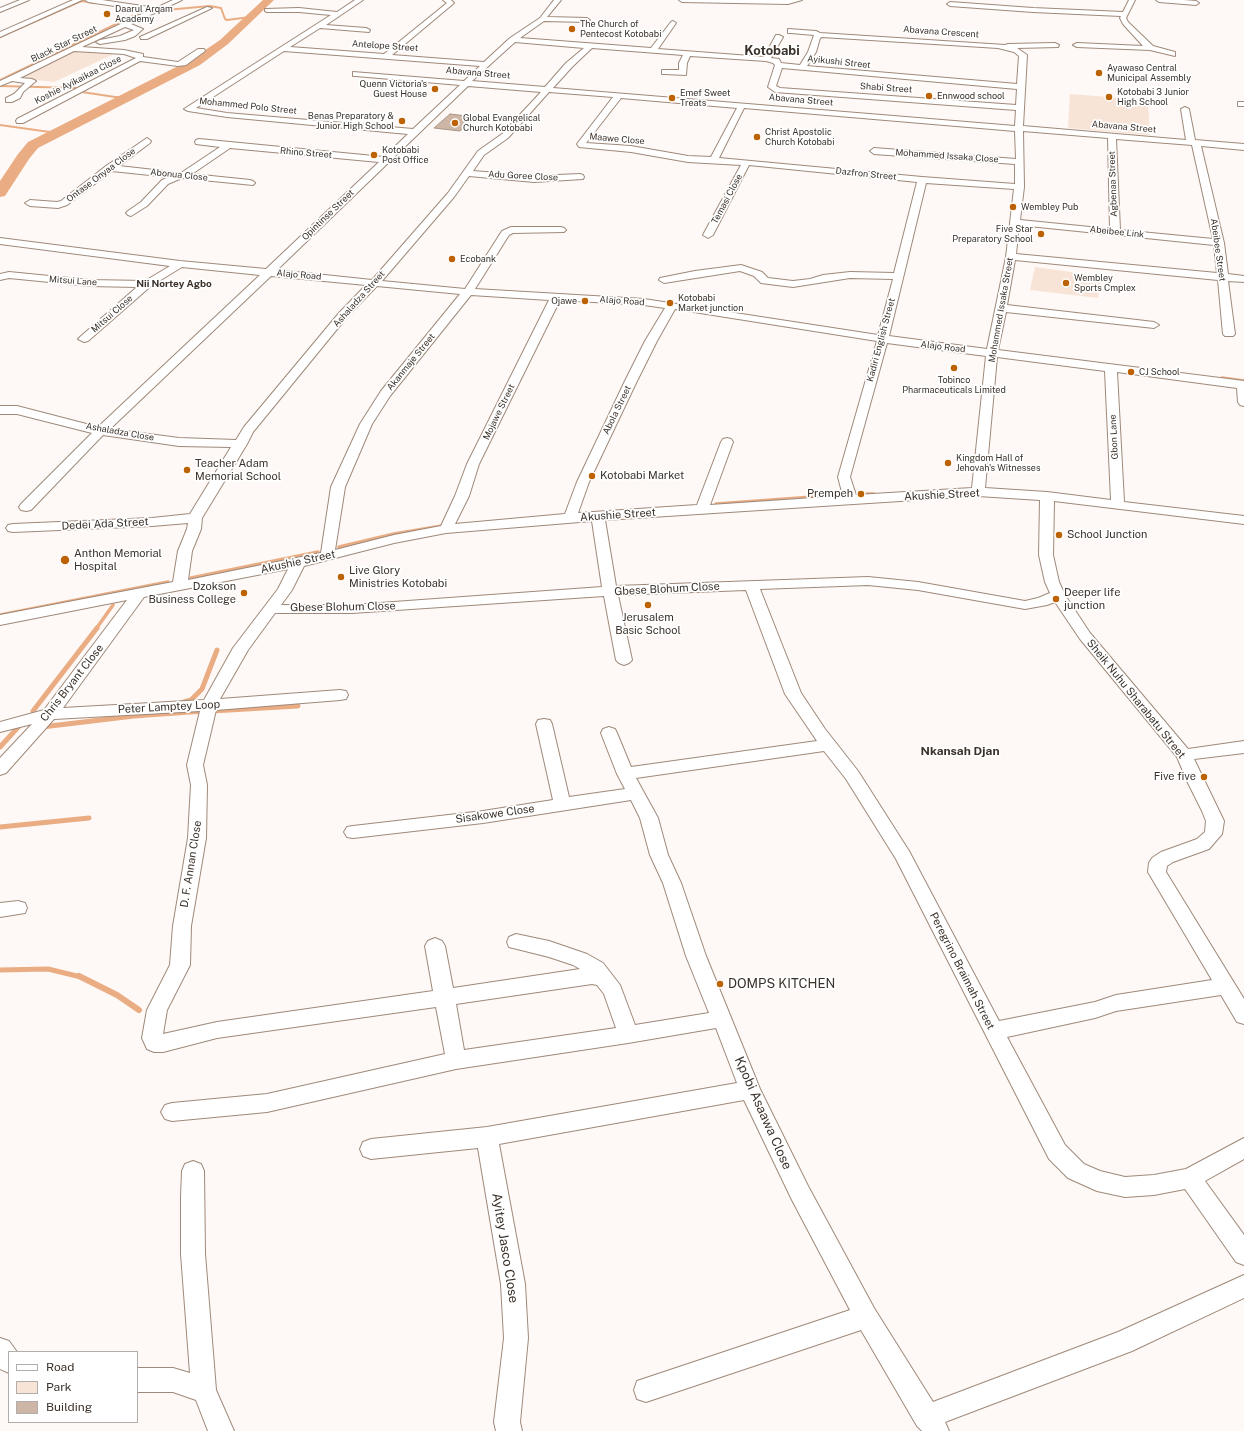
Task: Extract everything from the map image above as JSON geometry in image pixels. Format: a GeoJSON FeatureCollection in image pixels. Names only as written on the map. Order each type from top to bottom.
{"type":"FeatureCollection","features":[{"type":"Feature","properties":{"kind":"street"},"geometry":{"type":"LineString","coordinates":[[0,10],[26,0]]}},
{"type":"Feature","properties":{"kind":"street"},"geometry":{"type":"LineString","coordinates":[[0,35],[79,0]]}},
{"type":"Feature","properties":{"kind":"street"},"geometry":{"type":"LineString","coordinates":[[88,0],[100,1],[154,13],[175,10]]}},
{"type":"Feature","properties":{"kind":"street","name":"Black Star Street"},"geometry":{"type":"LineString","coordinates":[[0,84],[179,0]]}},
{"type":"Feature","properties":{"kind":"street","name":"Mohammed Polo Street"},"geometry":{"type":"LineString","coordinates":[[360,0],[188,109],[227,115],[413,132]]}},
{"type":"Feature","properties":{"kind":"street"},"geometry":{"type":"LineString","coordinates":[[386,56],[451,3],[446,0]]}},
{"type":"Feature","properties":{"kind":"street","name":"Opintinse Street"},"geometry":{"type":"LineString","coordinates":[[100,431],[413,132],[513,40],[542,19],[558,0]]}},
{"type":"Feature","properties":{"kind":"street"},"geometry":{"type":"LineString","coordinates":[[682,0],[788,2],[799,0]]}},
{"type":"Feature","properties":{"kind":"street"},"geometry":{"type":"LineString","coordinates":[[1132,0],[1123,20],[1150,48]]}},
{"type":"Feature","properties":{"kind":"street"},"geometry":{"type":"LineString","coordinates":[[1159,0],[1196,3]]}},
{"type":"Feature","properties":{"kind":"street"},"geometry":{"type":"LineString","coordinates":[[950,4],[1033,10],[1125,14]]}},
{"type":"Feature","properties":{"kind":"street"},"geometry":{"type":"LineString","coordinates":[[191,8],[209,8],[217,10]]}},
{"type":"Feature","properties":{"kind":"street"},"geometry":{"type":"LineString","coordinates":[[144,37],[169,23],[180,21],[209,8]]}},
{"type":"Feature","properties":{"kind":"street"},"geometry":{"type":"LineString","coordinates":[[267,10],[299,10],[338,14]]}},
{"type":"Feature","properties":{"kind":"street"},"geometry":{"type":"LineString","coordinates":[[542,19],[587,20]]}},
{"type":"Feature","properties":{"kind":"street"},"geometry":{"type":"LineString","coordinates":[[653,50],[673,23]]}},
{"type":"Feature","properties":{"kind":"street"},"geometry":{"type":"LineString","coordinates":[[89,42],[114,40],[132,34],[139,29],[135,26],[123,25]]}},
{"type":"Feature","properties":{"kind":"street"},"geometry":{"type":"LineString","coordinates":[[318,26],[366,30]]}},
{"type":"Feature","properties":{"kind":"street","name":"Abavana Crescent"},"geometry":{"type":"LineString","coordinates":[[791,31],[814,33],[818,36],[856,34],[1005,47],[1016,50],[1023,55],[1019,128]]}},
{"type":"Feature","properties":{"kind":"street"},"geometry":{"type":"LineString","coordinates":[[802,68],[812,52],[818,36]]}},
{"type":"Feature","properties":{"kind":"street"},"geometry":{"type":"LineString","coordinates":[[766,59],[779,37]]}},
{"type":"Feature","properties":{"kind":"street","name":"Ayikushi Street"},"geometry":{"type":"LineString","coordinates":[[513,40],[766,59],[776,62],[779,65],[802,68],[1021,87]]}},
{"type":"Feature","properties":{"kind":"street","name":"Ashaladza Street"},"geometry":{"type":"LineString","coordinates":[[180,586],[185,551],[194,528],[195,518],[241,444],[248,430],[343,315],[375,282],[451,195],[481,153],[504,136],[547,89],[591,45]]}},
{"type":"Feature","properties":{"kind":"street"},"geometry":{"type":"LineString","coordinates":[[1005,47],[1055,45]]}},
{"type":"Feature","properties":{"kind":"street"},"geometry":{"type":"LineString","coordinates":[[1077,45],[1150,48],[1172,54]]}},
{"type":"Feature","properties":{"kind":"street","name":"Antelope Street"},"geometry":{"type":"LineString","coordinates":[[283,48],[486,64]]}},
{"type":"Feature","properties":{"kind":"street"},"geometry":{"type":"LineString","coordinates":[[74,49],[124,52],[139,57],[178,64],[183,63],[201,51]]}},
{"type":"Feature","properties":{"kind":"street"},"geometry":{"type":"LineString","coordinates":[[666,72],[683,73],[683,63],[688,53]]}},
{"type":"Feature","properties":{"kind":"street","name":"Koshie Ayikaikaa Close"},"geometry":{"type":"LineString","coordinates":[[20,121],[98,81],[139,57]]}},
{"type":"Feature","properties":{"kind":"street","name":"Shabi Street"},"geometry":{"type":"LineString","coordinates":[[779,65],[772,88],[778,90],[1021,108]]}},
{"type":"Feature","properties":{"kind":"street","name":"Abavana Street"},"geometry":{"type":"LineString","coordinates":[[356,74],[1244,147]]}},
{"type":"Feature","properties":{"kind":"street"},"geometry":{"type":"LineString","coordinates":[[9,100],[17,96],[20,91],[32,81],[11,79]]}},
{"type":"Feature","properties":{"kind":"street"},"geometry":{"type":"LineString","coordinates":[[98,81],[116,83]]}},
{"type":"Feature","properties":{"kind":"street","name":"Maawe Close"},"geometry":{"type":"LineString","coordinates":[[619,95],[581,144],[582,145],[631,149],[688,159],[714,160]]}},
{"type":"Feature","properties":{"kind":"street"},"geometry":{"type":"LineString","coordinates":[[714,160],[742,105]]}},
{"type":"Feature","properties":{"kind":"street","name":"Abeibee Street"},"geometry":{"type":"LineString","coordinates":[[1185,109],[1219,243],[1230,334]]}},
{"type":"Feature","properties":{"kind":"street","name":"Mohammed Issaka Street"},"geometry":{"type":"LineString","coordinates":[[978,492],[992,354],[1002,308],[1019,187],[1019,128]]}},
{"type":"Feature","properties":{"kind":"street","name":"Agbenaa Street"},"geometry":{"type":"LineString","coordinates":[[1112,136],[1115,232]]}},
{"type":"Feature","properties":{"kind":"street","name":"Ontase Onyaa Close"},"geometry":{"type":"LineString","coordinates":[[30,203],[58,205],[64,203],[147,141]]}},
{"type":"Feature","properties":{"kind":"street","name":"Rhino Street"},"geometry":{"type":"LineString","coordinates":[[199,142],[385,160]]}},
{"type":"Feature","properties":{"kind":"street"},"geometry":{"type":"LineString","coordinates":[[131,213],[144,204],[165,182],[182,176],[228,145]]}},
{"type":"Feature","properties":{"kind":"street","name":"Mohammed Issaka Close"},"geometry":{"type":"LineString","coordinates":[[874,151],[1020,162]]}},
{"type":"Feature","properties":{"kind":"street","name":"Dazfron Street"},"geometry":{"type":"LineString","coordinates":[[714,160],[922,180],[1019,187]]}},
{"type":"Feature","properties":{"kind":"street","name":"Temasi Close"},"geometry":{"type":"LineString","coordinates":[[708,236],[746,163]]}},
{"type":"Feature","properties":{"kind":"street","name":"Abonua Close"},"geometry":{"type":"LineString","coordinates":[[109,168],[250,183]]}},
{"type":"Feature","properties":{"kind":"street","name":"Adu Goree Close"},"geometry":{"type":"LineString","coordinates":[[466,173],[534,178],[580,177]]}},
{"type":"Feature","properties":{"kind":"street","name":"Kadiri English Street"},"geometry":{"type":"LineString","coordinates":[[851,499],[844,477],[883,339],[922,180]]}},
{"type":"Feature","properties":{"kind":"street","name":"Abeibee Link"},"geometry":{"type":"LineString","coordinates":[[1015,222],[1219,243]]}},
{"type":"Feature","properties":{"kind":"street","name":"Akanmaje Street"},"geometry":{"type":"LineString","coordinates":[[327,556],[338,487],[352,451],[366,424],[385,394],[468,292],[505,233],[511,230],[561,230]]}},
{"type":"Feature","properties":{"kind":"street","name":"Alajo Road"},"geometry":{"type":"LineString","coordinates":[[0,241],[180,264],[468,292],[613,300],[672,306],[883,339],[992,354],[1243,384]]}},
{"type":"Feature","properties":{"kind":"street"},"geometry":{"type":"LineString","coordinates":[[1010,257],[1244,279]]}},
{"type":"Feature","properties":{"kind":"street","name":"Mitsui Close"},"geometry":{"type":"LineString","coordinates":[[84,339],[147,284],[180,264]]}},
{"type":"Feature","properties":{"kind":"street"},"geometry":{"type":"LineString","coordinates":[[664,280],[741,268],[758,274],[763,280],[769,282],[796,284],[823,278],[857,275],[898,276]]}},
{"type":"Feature","properties":{"kind":"street","name":"Mitsui Lane"},"geometry":{"type":"LineString","coordinates":[[0,277],[9,275],[90,283],[147,284]]}},
{"type":"Feature","properties":{"kind":"street","name":"Mojawe Street"},"geometry":{"type":"LineString","coordinates":[[446,529],[462,496],[473,464],[556,297]]}},
{"type":"Feature","properties":{"kind":"street","name":"Abola Street"},"geometry":{"type":"LineString","coordinates":[[570,518],[583,482],[627,390],[651,341],[672,306]]}},
{"type":"Feature","properties":{"kind":"street"},"geometry":{"type":"LineString","coordinates":[[1002,308],[1154,325]]}},
{"type":"Feature","properties":{"kind":"street","name":"Gbon Lane"},"geometry":{"type":"LineString","coordinates":[[1112,368],[1118,505]]}},
{"type":"Feature","properties":{"kind":"street"},"geometry":{"type":"LineString","coordinates":[[1243,384],[1244,402]]}},
{"type":"Feature","properties":{"kind":"street","name":"Ashaladza Close"},"geometry":{"type":"LineString","coordinates":[[0,410],[17,410],[100,431],[179,442],[241,444]]}},
{"type":"Feature","properties":{"kind":"street"},"geometry":{"type":"LineString","coordinates":[[26,507],[100,431]]}},
{"type":"Feature","properties":{"kind":"street"},"geometry":{"type":"LineString","coordinates":[[702,509],[727,442]]}},
{"type":"Feature","properties":{"kind":"street","name":"Akushie Street"},"geometry":{"type":"LineString","coordinates":[[0,620],[298,563],[394,539],[446,529],[570,518],[978,492],[1047,496],[1244,520]]}},
{"type":"Feature","properties":{"kind":"street","name":"Sheik Nuhu Sharabatu Street"},"geometry":{"type":"LineString","coordinates":[[1047,496],[1046,555],[1052,582],[1058,595],[1085,636],[1184,755],[1215,821],[1213,834],[1203,844],[1167,857],[1158,862],[1158,872],[1244,1016]]}},
{"type":"Feature","properties":{"kind":"street"},"geometry":{"type":"LineString","coordinates":[[598,516],[610,591],[624,660]]}},
{"type":"Feature","properties":{"kind":"street","name":"Dedei Ada Street"},"geometry":{"type":"LineString","coordinates":[[14,528],[146,522],[195,518]]}},
{"type":"Feature","properties":{"kind":"street","name":"D. F. Annan Close"},"geometry":{"type":"LineString","coordinates":[[298,563],[272,609],[240,648],[209,705],[195,764],[199,785],[197,838],[182,926],[180,965],[157,1010],[152,1038],[154,1043],[163,1043],[217,1030],[444,998]]}},
{"type":"Feature","properties":{"kind":"street","name":"Gbese Blohum Close"},"geometry":{"type":"LineString","coordinates":[[272,609],[352,609],[610,591],[878,581],[918,586],[1025,605],[1042,602],[1058,595]]}},
{"type":"Feature","properties":{"kind":"street","name":"Peregrino Braimah Street"},"geometry":{"type":"LineString","coordinates":[[751,585],[799,706],[852,775],[904,856],[1057,1152],[1076,1171],[1097,1182],[1125,1187],[1154,1185],[1190,1178]]}},
{"type":"Feature","properties":{"kind":"street","name":"Chris Bryant Close"},"geometry":{"type":"LineString","coordinates":[[0,769],[50,714],[140,594]]}},
{"type":"Feature","properties":{"kind":"street","name":"Peter Lamptey Loop"},"geometry":{"type":"LineString","coordinates":[[0,727],[50,714],[209,705],[340,695]]}},
{"type":"Feature","properties":{"kind":"street"},"geometry":{"type":"LineString","coordinates":[[544,724],[562,804]]}},
{"type":"Feature","properties":{"kind":"street","name":"Kpobi Asaawa Close"},"geometry":{"type":"LineString","coordinates":[[609,733],[625,774],[649,818],[659,855],[672,883],[696,956],[750,1090],[800,1193],[866,1316],[931,1424]]}},
{"type":"Feature","properties":{"kind":"street"},"geometry":{"type":"LineString","coordinates":[[625,774],[829,745]]}},
{"type":"Feature","properties":{"kind":"street"},"geometry":{"type":"LineString","coordinates":[[1184,755],[1244,747]]}},
{"type":"Feature","properties":{"kind":"street","name":"Sisakowe Close"},"geometry":{"type":"LineString","coordinates":[[353,832],[483,818],[636,793]]}},
{"type":"Feature","properties":{"kind":"street"},"geometry":{"type":"LineString","coordinates":[[0,910],[18,908]]}},
{"type":"Feature","properties":{"kind":"street"},"geometry":{"type":"LineString","coordinates":[[516,942],[549,949],[580,959],[596,968],[613,991],[628,1035]]}},
{"type":"Feature","properties":{"kind":"street"},"geometry":{"type":"LineString","coordinates":[[435,946],[456,1060]]}},
{"type":"Feature","properties":{"kind":"street"},"geometry":{"type":"LineString","coordinates":[[444,998],[578,977],[592,976],[603,978]]}},
{"type":"Feature","properties":{"kind":"street"},"geometry":{"type":"LineString","coordinates":[[994,1032],[1095,1010],[1116,1003],[1225,986]]}},
{"type":"Feature","properties":{"kind":"street"},"geometry":{"type":"LineString","coordinates":[[172,1112],[267,1103],[456,1060],[628,1035],[722,1019]]}},
{"type":"Feature","properties":{"kind":"street"},"geometry":{"type":"LineString","coordinates":[[371,1149],[487,1137],[750,1090]]}},
{"type":"Feature","properties":{"kind":"street","name":"Ayitey Jasco Close"},"geometry":{"type":"LineString","coordinates":[[487,1137],[513,1284],[516,1338],[507,1422],[509,1431]]}},
{"type":"Feature","properties":{"kind":"street"},"geometry":{"type":"LineString","coordinates":[[1244,1148],[1190,1178],[1244,1254]]}},
{"type":"Feature","properties":{"kind":"street"},"geometry":{"type":"LineString","coordinates":[[193,1171],[193,1254],[204,1390],[221,1431]]}},
{"type":"Feature","properties":{"kind":"street"},"geometry":{"type":"LineString","coordinates":[[931,1424],[1123,1342],[1244,1286]]}},
{"type":"Feature","properties":{"kind":"street"},"geometry":{"type":"LineString","coordinates":[[646,1390],[866,1316]]}},
{"type":"Feature","properties":{"kind":"street"},"geometry":{"type":"LineString","coordinates":[[0,1350],[8,1360]]}},
{"type":"Feature","properties":{"kind":"street"},"geometry":{"type":"LineString","coordinates":[[138,1380],[173,1380],[204,1390]]}},
{"type":"Feature","properties":{"kind":"green space"},"geometry":{"type":"Polygon","coordinates":[[[81,48],[118,52],[54,82],[20,78],[81,48]]]}},
{"type":"Feature","properties":{"kind":"green space"},"geometry":{"type":"Polygon","coordinates":[[[1070,94],[1148,100],[1150,135],[1068,128],[1070,94]]]}},
{"type":"Feature","properties":{"kind":"green space","name":"Wembley Sports Cmplex"},"geometry":{"type":"Polygon","coordinates":[[[1035,267],[1101,276],[1098,298],[1030,290],[1035,267]]]}},
{"type":"Feature","properties":{"kind":"building","name":"Global Evangelical Church Kotobabi"},"geometry":{"type":"Polygon","coordinates":[[[450,114],[475,117],[460,131],[434,128],[450,114]]]}},
{"type":"Feature","properties":{"kind":"waterway"},"geometry":{"type":"LineString","coordinates":[[0,193],[23,157],[33,145],[196,62],[224,42],[269,0]]}},
{"type":"Feature","properties":{"kind":"waterway"},"geometry":{"type":"LineString","coordinates":[[0,37],[79,2],[83,1],[93,3]]}},
{"type":"Feature","properties":{"kind":"waterway"},"geometry":{"type":"LineString","coordinates":[[155,11],[210,6],[221,8],[225,19],[227,20],[250,17]]}},
{"type":"Feature","properties":{"kind":"waterway"},"geometry":{"type":"LineString","coordinates":[[0,80],[145,10],[140,9]]}},
{"type":"Feature","properties":{"kind":"waterway"},"geometry":{"type":"LineString","coordinates":[[0,86],[76,88],[78,91],[82,92],[115,97],[129,97]]}},
{"type":"Feature","properties":{"kind":"waterway"},"geometry":{"type":"LineString","coordinates":[[0,125],[57,133]]}},
{"type":"Feature","properties":{"kind":"waterway"},"geometry":{"type":"LineString","coordinates":[[1222,378],[1244,381]]}},
{"type":"Feature","properties":{"kind":"waterway"},"geometry":{"type":"LineString","coordinates":[[860,494],[874,494]]}},
{"type":"Feature","properties":{"kind":"waterway"},"geometry":{"type":"LineString","coordinates":[[716,504],[840,495]]}},
{"type":"Feature","properties":{"kind":"waterway"},"geometry":{"type":"LineString","coordinates":[[339,547],[394,534],[442,526]]}},
{"type":"Feature","properties":{"kind":"waterway"},"geometry":{"type":"LineString","coordinates":[[191,578],[318,552]]}},
{"type":"Feature","properties":{"kind":"waterway"},"geometry":{"type":"LineString","coordinates":[[0,615],[168,582]]}},
{"type":"Feature","properties":{"kind":"waterway"},"geometry":{"type":"LineString","coordinates":[[96,629],[113,605]]}},
{"type":"Feature","properties":{"kind":"waterway"},"geometry":{"type":"LineString","coordinates":[[33,711],[97,628]]}},
{"type":"Feature","properties":{"kind":"waterway"},"geometry":{"type":"LineString","coordinates":[[184,702],[191,700],[202,689],[217,650]]}},
{"type":"Feature","properties":{"kind":"waterway"},"geometry":{"type":"LineString","coordinates":[[212,711],[298,706]]}},
{"type":"Feature","properties":{"kind":"waterway"},"geometry":{"type":"LineString","coordinates":[[42,727],[134,716],[204,711]]}},
{"type":"Feature","properties":{"kind":"waterway"},"geometry":{"type":"LineString","coordinates":[[0,747],[21,724]]}},
{"type":"Feature","properties":{"kind":"waterway"},"geometry":{"type":"LineString","coordinates":[[0,827],[89,818]]}},
{"type":"Feature","properties":{"kind":"waterway"},"geometry":{"type":"LineString","coordinates":[[0,970],[48,969],[81,977]]}},
{"type":"Feature","properties":{"kind":"waterway"},"geometry":{"type":"LineString","coordinates":[[81,977],[117,995],[139,1010]]}},
{"type":"Feature","properties":{"kind":"place","name":"Daarul Arqam Academy"},"geometry":{"type":"Point","coordinates":[107,14]}},
{"type":"Feature","properties":{"kind":"place","name":"The Church of Pentecost Kotobabi"},"geometry":{"type":"Point","coordinates":[572,29]}},
{"type":"Feature","properties":{"kind":"place","name":"Ayawaso Central Municipal Assembly"},"geometry":{"type":"Point","coordinates":[1099,73]}},
{"type":"Feature","properties":{"kind":"place","name":"Quenn Victoria's Guest House"},"geometry":{"type":"Point","coordinates":[435,89]}},
{"type":"Feature","properties":{"kind":"place","name":"Ennwood school"},"geometry":{"type":"Point","coordinates":[929,96]}},
{"type":"Feature","properties":{"kind":"place","name":"Kotobabi 3 Junior High School"},"geometry":{"type":"Point","coordinates":[1109,97]}},
{"type":"Feature","properties":{"kind":"place","name":"Emef Sweet Treats"},"geometry":{"type":"Point","coordinates":[672,98]}},
{"type":"Feature","properties":{"kind":"place","name":"Benas Preparatory & Junior High School"},"geometry":{"type":"Point","coordinates":[402,121]}},
{"type":"Feature","properties":{"kind":"place","name":"Global Evangelical Church Kotobabi"},"geometry":{"type":"Point","coordinates":[455,123]}},
{"type":"Feature","properties":{"kind":"place","name":"Christ Apostolic Church Kotobabi"},"geometry":{"type":"Point","coordinates":[757,137]}},
{"type":"Feature","properties":{"kind":"place","name":"Kotobabi Post Office"},"geometry":{"type":"Point","coordinates":[374,155]}},
{"type":"Feature","properties":{"kind":"place","name":"Wembley Pub"},"geometry":{"type":"Point","coordinates":[1013,207]}},
{"type":"Feature","properties":{"kind":"place","name":"Five Star Preparatory School"},"geometry":{"type":"Point","coordinates":[1041,234]}},
{"type":"Feature","properties":{"kind":"place","name":"Ecobank"},"geometry":{"type":"Point","coordinates":[452,259]}},
{"type":"Feature","properties":{"kind":"place","name":"Wembley Sports Cmplex"},"geometry":{"type":"Point","coordinates":[1066,283]}},
{"type":"Feature","properties":{"kind":"place","name":"Ojawe"},"geometry":{"type":"Point","coordinates":[585,301]}},
{"type":"Feature","properties":{"kind":"place","name":"Kotobabi Market junction"},"geometry":{"type":"Point","coordinates":[670,303]}},
{"type":"Feature","properties":{"kind":"place","name":"Tobinco Pharmaceuticals Limited"},"geometry":{"type":"Point","coordinates":[954,368]}},
{"type":"Feature","properties":{"kind":"place","name":"CJ School"},"geometry":{"type":"Point","coordinates":[1131,372]}},
{"type":"Feature","properties":{"kind":"place","name":"Kingdom Hall of Jehovah's Witnesses"},"geometry":{"type":"Point","coordinates":[948,463]}},
{"type":"Feature","properties":{"kind":"place","name":"Teacher Adam Memorial School"},"geometry":{"type":"Point","coordinates":[187,470]}},
{"type":"Feature","properties":{"kind":"place","name":"Kotobabi Market"},"geometry":{"type":"Point","coordinates":[592,476]}},
{"type":"Feature","properties":{"kind":"place","name":"Prempeh"},"geometry":{"type":"Point","coordinates":[861,494]}},
{"type":"Feature","properties":{"kind":"place","name":"School Junction"},"geometry":{"type":"Point","coordinates":[1059,535]}},
{"type":"Feature","properties":{"kind":"place","name":"Anthon Memorial Hospital"},"geometry":{"type":"Point","coordinates":[65,560]}},
{"type":"Feature","properties":{"kind":"place","name":"Live Glory Ministries Kotobabi"},"geometry":{"type":"Point","coordinates":[341,577]}},
{"type":"Feature","properties":{"kind":"place","name":"Dzokson Business College"},"geometry":{"type":"Point","coordinates":[244,593]}},
{"type":"Feature","properties":{"kind":"place","name":"Deeper life junction"},"geometry":{"type":"Point","coordinates":[1056,599]}},
{"type":"Feature","properties":{"kind":"place","name":"Jerusalem Basic School"},"geometry":{"type":"Point","coordinates":[648,605]}},
{"type":"Feature","properties":{"kind":"place","name":"Five five"},"geometry":{"type":"Point","coordinates":[1204,777]}},
{"type":"Feature","properties":{"kind":"place","name":"DOMPS KITCHEN"},"geometry":{"type":"Point","coordinates":[720,984]}},
{"type":"Feature","properties":{"kind":"district","name":"Kotobabi"},"geometry":{"type":"Point","coordinates":[772,51]}},
{"type":"Feature","properties":{"kind":"district","name":"Nii Nortey Agbo"},"geometry":{"type":"Point","coordinates":[174,284]}},
{"type":"Feature","properties":{"kind":"district","name":"Nkansah Djan"},"geometry":{"type":"Point","coordinates":[960,751]}}]}
